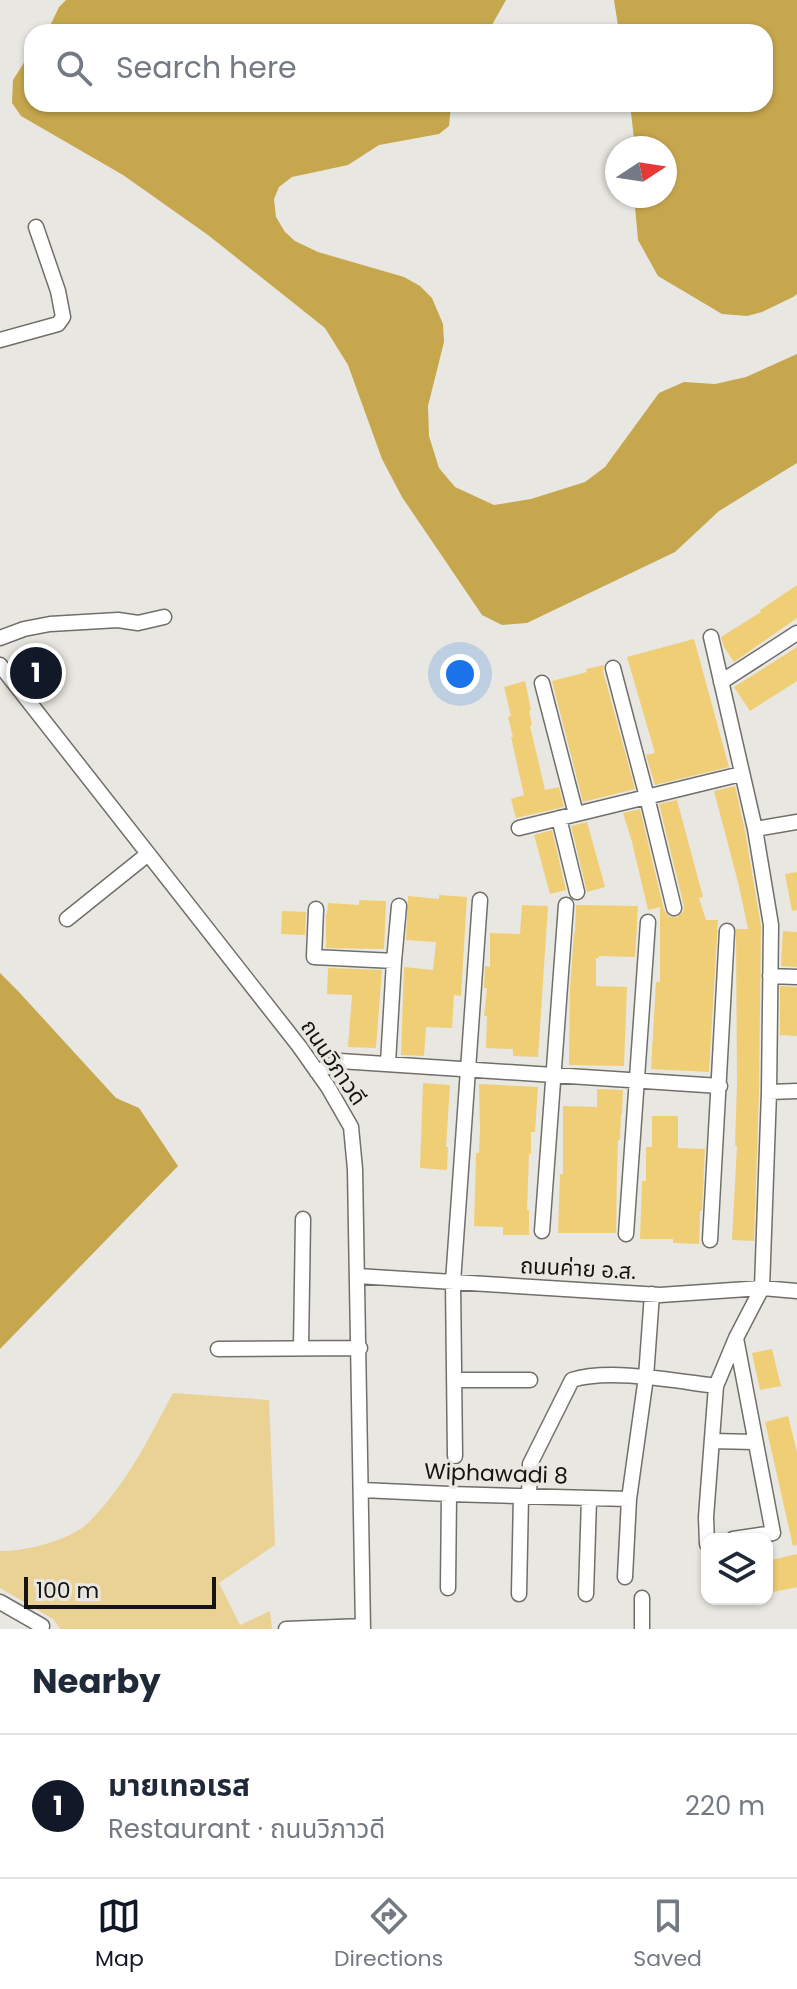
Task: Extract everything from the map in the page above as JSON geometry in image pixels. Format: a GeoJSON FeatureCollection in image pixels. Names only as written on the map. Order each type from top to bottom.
{"type":"FeatureCollection","features":[{"type":"Feature","properties":{"kind":"street"},"geometry":{"type":"LineString","coordinates":[[0,340],[58,324],[63,317],[58,291],[36,227]]}},
{"type":"Feature","properties":{"kind":"street"},"geometry":{"type":"LineString","coordinates":[[0,638],[50,624],[118,620],[138,623],[164,617]]}},
{"type":"Feature","properties":{"kind":"street"},"geometry":{"type":"LineString","coordinates":[[721,682],[797,633]]}},
{"type":"Feature","properties":{"kind":"street"},"geometry":{"type":"LineString","coordinates":[[707,1533],[716,1386],[762,1288],[771,925],[755,829],[711,637]]}},
{"type":"Feature","properties":{"kind":"street","name":"ถนนวิภาวดี"},"geometry":{"type":"LineString","coordinates":[[0,665],[299,1046],[351,1127],[360,1348],[363,1628]]}},
{"type":"Feature","properties":{"kind":"street"},"geometry":{"type":"LineString","coordinates":[[613,668],[674,908]]}},
{"type":"Feature","properties":{"kind":"street"},"geometry":{"type":"LineString","coordinates":[[542,683],[576,814]]}},
{"type":"Feature","properties":{"kind":"street"},"geometry":{"type":"LineString","coordinates":[[519,828],[741,774]]}},
{"type":"Feature","properties":{"kind":"street"},"geometry":{"type":"LineString","coordinates":[[559,818],[577,892]]}},
{"type":"Feature","properties":{"kind":"street"},"geometry":{"type":"LineString","coordinates":[[755,829],[797,822]]}},
{"type":"Feature","properties":{"kind":"street"},"geometry":{"type":"LineString","coordinates":[[67,919],[148,854]]}},
{"type":"Feature","properties":{"kind":"street"},"geometry":{"type":"LineString","coordinates":[[455,1456],[453,1282],[480,900]]}},
{"type":"Feature","properties":{"kind":"street"},"geometry":{"type":"LineString","coordinates":[[542,1231],[566,905]]}},
{"type":"Feature","properties":{"kind":"street"},"geometry":{"type":"LineString","coordinates":[[388,1063],[399,906]]}},
{"type":"Feature","properties":{"kind":"street"},"geometry":{"type":"LineString","coordinates":[[316,909],[314,957],[394,961]]}},
{"type":"Feature","properties":{"kind":"street"},"geometry":{"type":"LineString","coordinates":[[626,1234],[648,922]]}},
{"type":"Feature","properties":{"kind":"street"},"geometry":{"type":"LineString","coordinates":[[710,1240],[727,931]]}},
{"type":"Feature","properties":{"kind":"street"},"geometry":{"type":"LineString","coordinates":[[770,976],[797,977]]}},
{"type":"Feature","properties":{"kind":"street"},"geometry":{"type":"LineString","coordinates":[[317,1072],[340,1061],[720,1086]]}},
{"type":"Feature","properties":{"kind":"street"},"geometry":{"type":"LineString","coordinates":[[769,1092],[797,1091]]}},
{"type":"Feature","properties":{"kind":"street"},"geometry":{"type":"LineString","coordinates":[[301,1348],[303,1219]]}},
{"type":"Feature","properties":{"kind":"street","name":"ถนนค่าย อ.ส."},"geometry":{"type":"LineString","coordinates":[[357,1276],[660,1295],[762,1288],[797,1291]]}},
{"type":"Feature","properties":{"kind":"street"},"geometry":{"type":"LineString","coordinates":[[625,1577],[629,1499],[646,1377],[652,1294]]}},
{"type":"Feature","properties":{"kind":"street"},"geometry":{"type":"LineString","coordinates":[[736,1338],[773,1533]]}},
{"type":"Feature","properties":{"kind":"street"},"geometry":{"type":"LineString","coordinates":[[218,1349],[360,1348]]}},
{"type":"Feature","properties":{"kind":"street"},"geometry":{"type":"LineString","coordinates":[[519,1594],[530,1464],[572,1380],[587,1375],[646,1377],[716,1386]]}},
{"type":"Feature","properties":{"kind":"street"},"geometry":{"type":"LineString","coordinates":[[454,1380],[530,1380]]}},
{"type":"Feature","properties":{"kind":"street"},"geometry":{"type":"LineString","coordinates":[[712,1441],[755,1442]]}},
{"type":"Feature","properties":{"kind":"street","name":"Wiphawadi 8"},"geometry":{"type":"LineString","coordinates":[[362,1490],[629,1499]]}},
{"type":"Feature","properties":{"kind":"street"},"geometry":{"type":"LineString","coordinates":[[448,1588],[449,1494]]}},
{"type":"Feature","properties":{"kind":"street"},"geometry":{"type":"LineString","coordinates":[[586,1594],[589,1499]]}},
{"type":"Feature","properties":{"kind":"street"},"geometry":{"type":"LineString","coordinates":[[642,1598],[642,1629]]}},
{"type":"Feature","properties":{"kind":"street"},"geometry":{"type":"LineString","coordinates":[[0,1602],[42,1626]]}},
{"type":"Feature","properties":{"kind":"street"},"geometry":{"type":"LineString","coordinates":[[286,1629],[363,1628]]}},
{"type":"Feature","properties":{"kind":"shaded area"},"geometry":{"type":"Polygon","coordinates":[[[66,0],[506,0],[492,24],[51,24],[66,0]]]}},
{"type":"Feature","properties":{"kind":"shaded area"},"geometry":{"type":"Polygon","coordinates":[[[614,0],[797,0],[797,294],[747,316],[722,314],[658,276],[638,240],[635,208],[677,208],[677,136],[634,136],[631,112],[773,112],[773,24],[618,24],[614,0]]]}},
{"type":"Feature","properties":{"kind":"shaded area"},"geometry":{"type":"Polygon","coordinates":[[[24,63],[24,112],[450,112],[449,126],[439,134],[379,145],[348,165],[292,177],[279,187],[274,199],[276,217],[295,241],[318,252],[404,277],[432,298],[443,324],[444,342],[428,406],[429,436],[439,468],[455,487],[494,505],[531,499],[585,482],[605,467],[659,393],[684,382],[715,384],[746,377],[797,354],[797,463],[719,511],[675,552],[527,623],[502,625],[482,615],[402,497],[382,459],[348,365],[325,328],[208,235],[123,175],[21,116],[12,103],[13,80],[24,63]]]}},
{"type":"Feature","properties":{"kind":"shaded area"},"geometry":{"type":"Polygon","coordinates":[[[0,973],[116,1098],[139,1108],[178,1166],[0,1349],[0,973]]]}},
{"type":"Feature","properties":{"kind":"shaded area"},"geometry":{"type":"Polygon","coordinates":[[[173,1393],[269,1400],[275,1545],[219,1583],[240,1625],[270,1611],[272,1629],[60,1629],[53,1619],[0,1588],[0,1551],[46,1544],[70,1535],[88,1523],[125,1478],[173,1393]]]}},
{"type":"Feature","properties":{"kind":"building"},"geometry":{"type":"Polygon","coordinates":[[[797,585],[797,618],[734,662],[721,637],[797,585]]]}},
{"type":"Feature","properties":{"kind":"building"},"geometry":{"type":"Polygon","coordinates":[[[694,639],[729,767],[655,785],[646,755],[655,753],[627,657],[694,639]]]}},
{"type":"Feature","properties":{"kind":"building"},"geometry":{"type":"Polygon","coordinates":[[[797,647],[797,681],[750,711],[734,687],[797,647]]]}},
{"type":"Feature","properties":{"kind":"building"},"geometry":{"type":"Polygon","coordinates":[[[604,665],[603,671],[635,789],[583,802],[552,681],[604,665]]]}},
{"type":"Feature","properties":{"kind":"building"},"geometry":{"type":"Polygon","coordinates":[[[525,681],[531,710],[530,726],[545,790],[559,787],[564,807],[516,818],[511,799],[524,795],[504,687],[525,681]]]}},
{"type":"Feature","properties":{"kind":"building"},"geometry":{"type":"Polygon","coordinates":[[[735,786],[761,926],[754,1241],[732,1240],[737,1146],[736,929],[748,929],[714,791],[735,786]]]}},
{"type":"Feature","properties":{"kind":"building"},"geometry":{"type":"Polygon","coordinates":[[[677,800],[703,897],[699,898],[706,920],[718,920],[709,1072],[651,1069],[656,982],[660,982],[660,907],[648,910],[623,813],[640,809],[664,910],[670,917],[677,917],[684,906],[659,804],[677,800]]]}},
{"type":"Feature","properties":{"kind":"building"},"geometry":{"type":"Polygon","coordinates":[[[587,822],[605,887],[587,892],[571,826],[587,822]]]}},
{"type":"Feature","properties":{"kind":"building"},"geometry":{"type":"Polygon","coordinates":[[[552,830],[566,890],[550,894],[534,835],[552,830]]]}},
{"type":"Feature","properties":{"kind":"building"},"geometry":{"type":"Polygon","coordinates":[[[797,872],[797,910],[792,911],[785,874],[797,872]]]}},
{"type":"Feature","properties":{"kind":"building"},"geometry":{"type":"Polygon","coordinates":[[[439,895],[467,897],[461,996],[454,995],[452,1028],[426,1027],[424,1056],[401,1055],[404,967],[433,970],[436,942],[406,940],[408,896],[439,899],[439,895]]]}},
{"type":"Feature","properties":{"kind":"building"},"geometry":{"type":"Polygon","coordinates":[[[359,900],[386,901],[384,949],[326,948],[328,903],[359,905],[359,900]]]}},
{"type":"Feature","properties":{"kind":"building"},"geometry":{"type":"Polygon","coordinates":[[[522,905],[548,906],[538,1057],[513,1056],[513,1049],[486,1048],[487,1016],[484,1016],[487,988],[484,988],[485,966],[490,967],[490,933],[520,934],[522,905]]]}},
{"type":"Feature","properties":{"kind":"building"},"geometry":{"type":"Polygon","coordinates":[[[576,905],[638,906],[635,957],[596,958],[596,986],[627,987],[624,1066],[569,1065],[576,905]]]}},
{"type":"Feature","properties":{"kind":"building"},"geometry":{"type":"Polygon","coordinates":[[[282,911],[306,912],[305,935],[281,934],[282,911]]]}},
{"type":"Feature","properties":{"kind":"building"},"geometry":{"type":"Polygon","coordinates":[[[783,931],[797,932],[797,967],[781,966],[783,931]]]}},
{"type":"Feature","properties":{"kind":"building"},"geometry":{"type":"Polygon","coordinates":[[[328,968],[382,970],[376,1048],[348,1047],[352,995],[327,994],[328,968]]]}},
{"type":"Feature","properties":{"kind":"building"},"geometry":{"type":"Polygon","coordinates":[[[780,986],[797,987],[797,1036],[780,1035],[780,986]]]}},
{"type":"Feature","properties":{"kind":"building"},"geometry":{"type":"Polygon","coordinates":[[[423,1083],[450,1085],[447,1170],[420,1168],[423,1083]]]}},
{"type":"Feature","properties":{"kind":"building"},"geometry":{"type":"Polygon","coordinates":[[[479,1084],[538,1087],[535,1132],[531,1132],[529,1154],[529,1235],[503,1235],[503,1227],[474,1226],[476,1153],[479,1153],[480,1130],[479,1084]]]}},
{"type":"Feature","properties":{"kind":"building"},"geometry":{"type":"Polygon","coordinates":[[[597,1089],[623,1090],[618,1140],[616,1233],[558,1233],[560,1174],[563,1174],[563,1106],[597,1107],[597,1089]]]}},
{"type":"Feature","properties":{"kind":"building"},"geometry":{"type":"Polygon","coordinates":[[[652,1116],[678,1116],[678,1148],[705,1149],[699,1244],[673,1243],[673,1239],[640,1239],[642,1181],[646,1181],[646,1147],[652,1147],[652,1116]]]}},
{"type":"Feature","properties":{"kind":"building"},"geometry":{"type":"Polygon","coordinates":[[[772,1349],[781,1386],[760,1390],[752,1353],[772,1349]]]}},
{"type":"Feature","properties":{"kind":"building"},"geometry":{"type":"Polygon","coordinates":[[[788,1416],[797,1452],[797,1545],[793,1546],[765,1422],[788,1416]]]}},
{"type":"Feature","properties":{"kind":"building"},"geometry":{"type":"Polygon","coordinates":[[[797,1554],[797,1587],[773,1592],[773,1560],[797,1554]]]}},
{"type":"Feature","properties":{"kind":"place","name":"มายเทอเรส"},"geometry":{"type":"Point","coordinates":[36,673]}}]}
